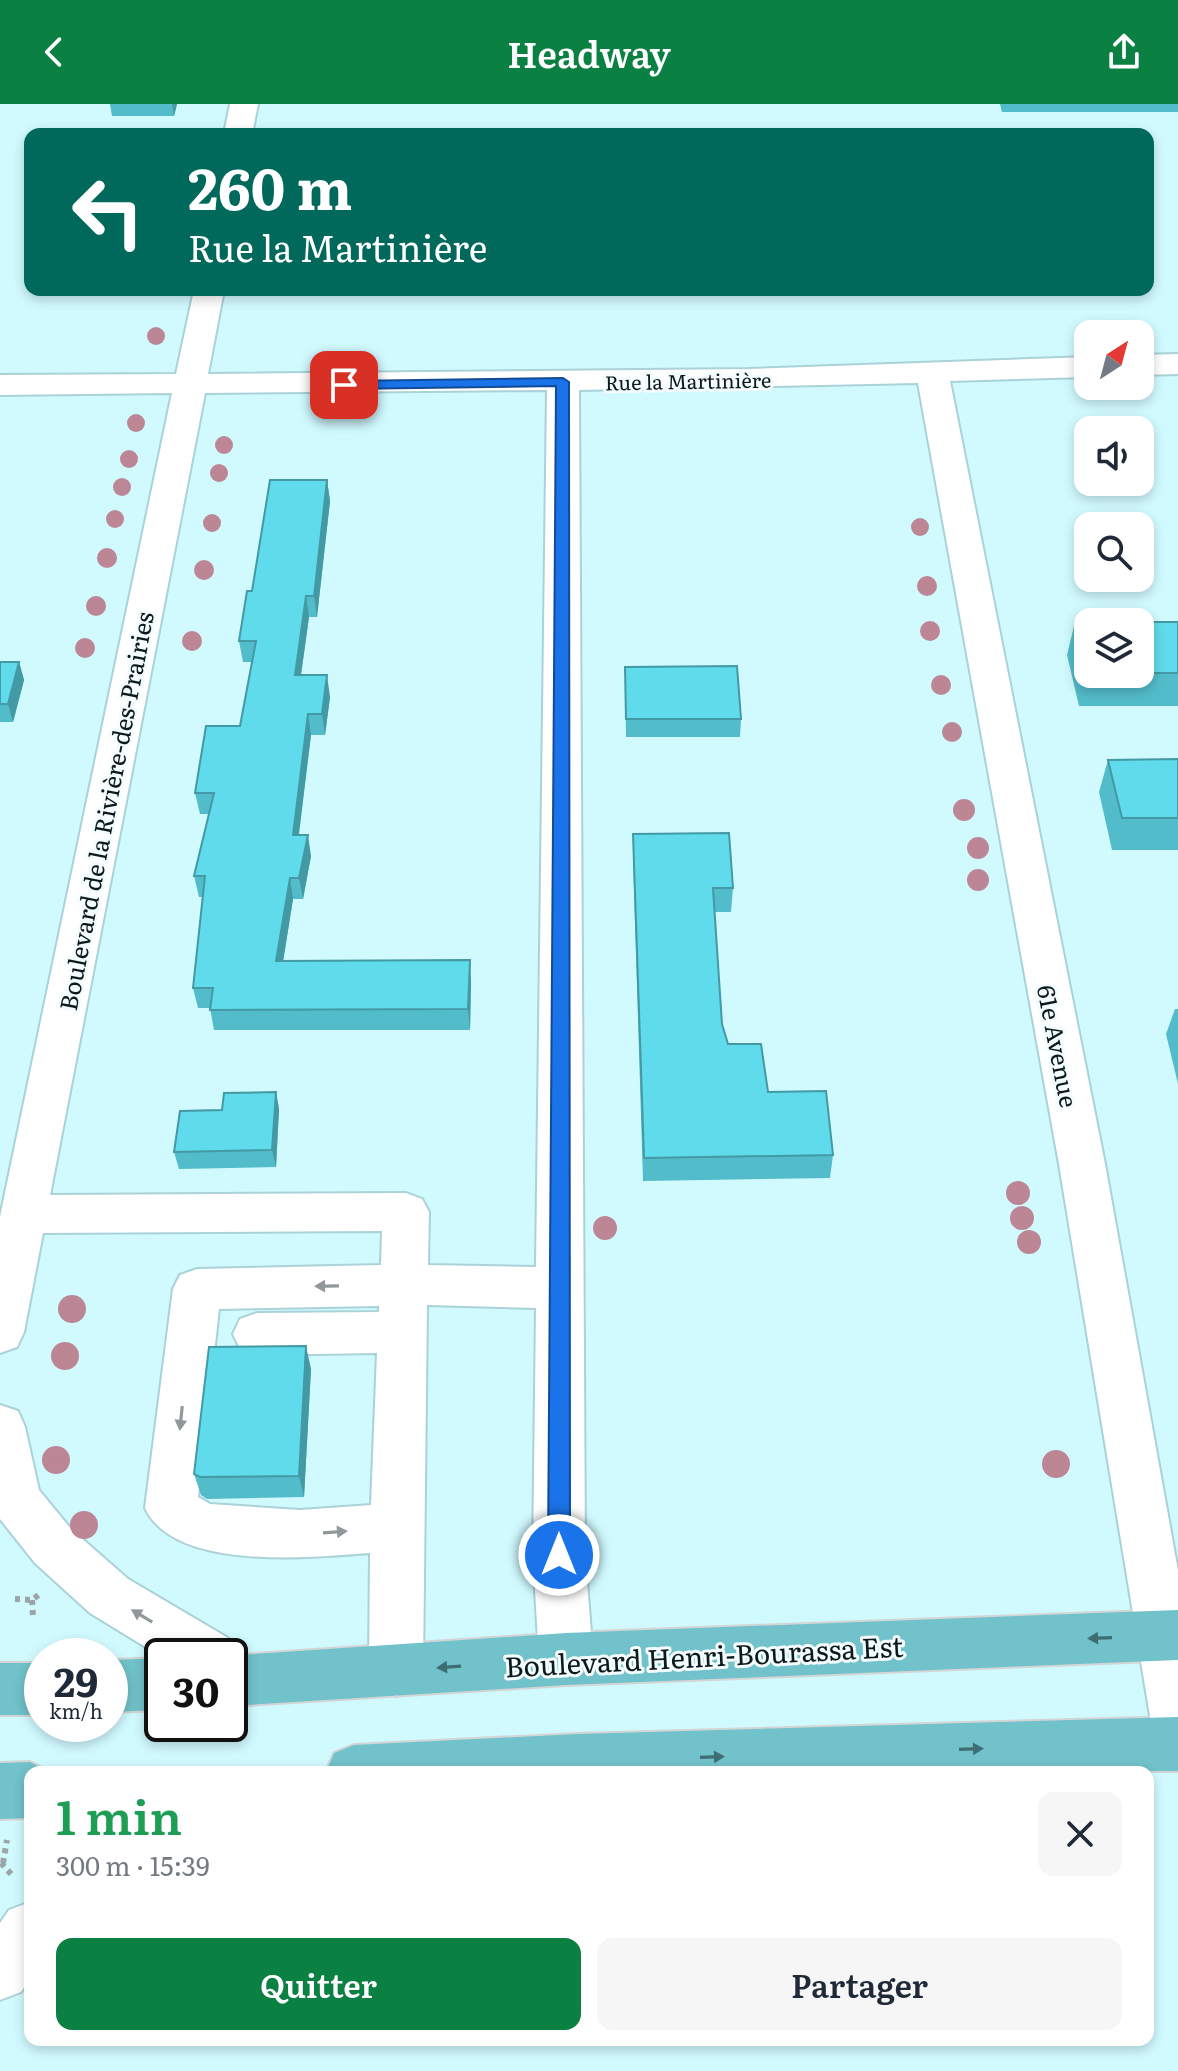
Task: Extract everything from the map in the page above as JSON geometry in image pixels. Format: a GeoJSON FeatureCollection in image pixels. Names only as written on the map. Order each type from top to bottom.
{"type":"FeatureCollection","features":[{"type":"Feature","properties":{"kind":"main road","name":"Boulevard Henri-Bourassa Est"},"geometry":{"type":"LineString","coordinates":[[248,1671],[396,1670],[566,1659],[1171,1635]]}},
{"type":"Feature","properties":{"kind":"main road"},"geometry":{"type":"LineString","coordinates":[[0,1689],[24,1689]]}},
{"type":"Feature","properties":{"kind":"main road"},"geometry":{"type":"LineString","coordinates":[[474,1766],[1178,1744]]}},
{"type":"Feature","properties":{"kind":"street"},"geometry":{"type":"LineString","coordinates":[[239,128],[244,104]]}},
{"type":"Feature","properties":{"kind":"street","name":"Boulevard de la Rivière-des-Prairies"},"geometry":{"type":"LineString","coordinates":[[0,1332],[208,296]]}},
{"type":"Feature","properties":{"kind":"street"},"geometry":{"type":"LineString","coordinates":[[1154,365],[1178,364]]}},
{"type":"Feature","properties":{"kind":"street","name":"Rue la Martinière"},"geometry":{"type":"LineString","coordinates":[[0,385],[563,382],[1074,368]]}},
{"type":"Feature","properties":{"kind":"street","name":"61e Avenue"},"geometry":{"type":"LineString","coordinates":[[932,373],[956,484],[1027,886],[1171,1635],[1178,1722]]}},
{"type":"Feature","properties":{"kind":"street"},"geometry":{"type":"LineString","coordinates":[[563,382],[559,1555],[566,1659]]}},
{"type":"Feature","properties":{"kind":"street"},"geometry":{"type":"LineString","coordinates":[[24,1214],[406,1212],[396,1527],[396,1670]]}},
{"type":"Feature","properties":{"kind":"street"},"geometry":{"type":"LineString","coordinates":[[396,1527],[300,1534],[203,1527],[171,1508],[197,1289],[405,1285],[559,1288]]}},
{"type":"Feature","properties":{"kind":"street"},"geometry":{"type":"LineString","coordinates":[[257,1334],[403,1332]]}},
{"type":"Feature","properties":{"kind":"street"},"geometry":{"type":"LineString","coordinates":[[0,1427],[16,1500],[53,1546],[109,1596],[176,1638]]}},
{"type":"Feature","properties":{"kind":"street"},"geometry":{"type":"LineString","coordinates":[[0,1971],[24,1939]]}},
{"type":"Feature","properties":{"kind":"path"},"geometry":{"type":"LineString","coordinates":[[15,1599],[32,1600],[33,1617]]}},
{"type":"Feature","properties":{"kind":"path"},"geometry":{"type":"LineString","coordinates":[[12,1875],[2,1863],[13,1804]]}},
{"type":"Feature","properties":{"kind":"shaded area"},"geometry":{"type":"Polygon","coordinates":[[[0,104],[1178,104],[1178,2071],[0,2071],[0,104]]]}},
{"type":"Feature","properties":{"kind":"building"},"geometry":{"type":"Polygon","coordinates":[[[270,480],[327,480],[314,596],[306,596],[295,675],[327,675],[322,714],[308,714],[293,835],[308,835],[299,878],[290,878],[276,961],[470,960],[468,1009],[210,1010],[213,988],[193,988],[205,876],[194,876],[214,793],[195,793],[206,726],[240,726],[256,641],[239,641],[247,591],[252,591],[270,480]]]}},
{"type":"Feature","properties":{"kind":"building"},"geometry":{"type":"Polygon","coordinates":[[[1154,622],[1178,622],[1178,673],[1154,673],[1154,622]]]}},
{"type":"Feature","properties":{"kind":"building"},"geometry":{"type":"Polygon","coordinates":[[[0,662],[19,662],[8,704],[0,704],[0,662]]]}},
{"type":"Feature","properties":{"kind":"building"},"geometry":{"type":"Polygon","coordinates":[[[737,666],[741,719],[626,719],[625,667],[737,666]]]}},
{"type":"Feature","properties":{"kind":"building"},"geometry":{"type":"Polygon","coordinates":[[[1178,759],[1178,818],[1122,818],[1108,760],[1178,759]]]}},
{"type":"Feature","properties":{"kind":"building"},"geometry":{"type":"Polygon","coordinates":[[[729,833],[733,888],[713,888],[722,1024],[728,1044],[761,1044],[768,1092],[826,1091],[833,1155],[644,1158],[633,834],[729,833]]]}},
{"type":"Feature","properties":{"kind":"building"},"geometry":{"type":"Polygon","coordinates":[[[276,1092],[272,1150],[174,1152],[180,1111],[222,1110],[224,1093],[276,1092]]]}},
{"type":"Feature","properties":{"kind":"building"},"geometry":{"type":"Polygon","coordinates":[[[306,1346],[299,1476],[200,1477],[194,1474],[209,1347],[306,1346]]]}},
{"type":"Feature","properties":{"kind":"route"},"geometry":{"type":"LineString","coordinates":[[344,385],[563,382],[559,1555]]}}]}
